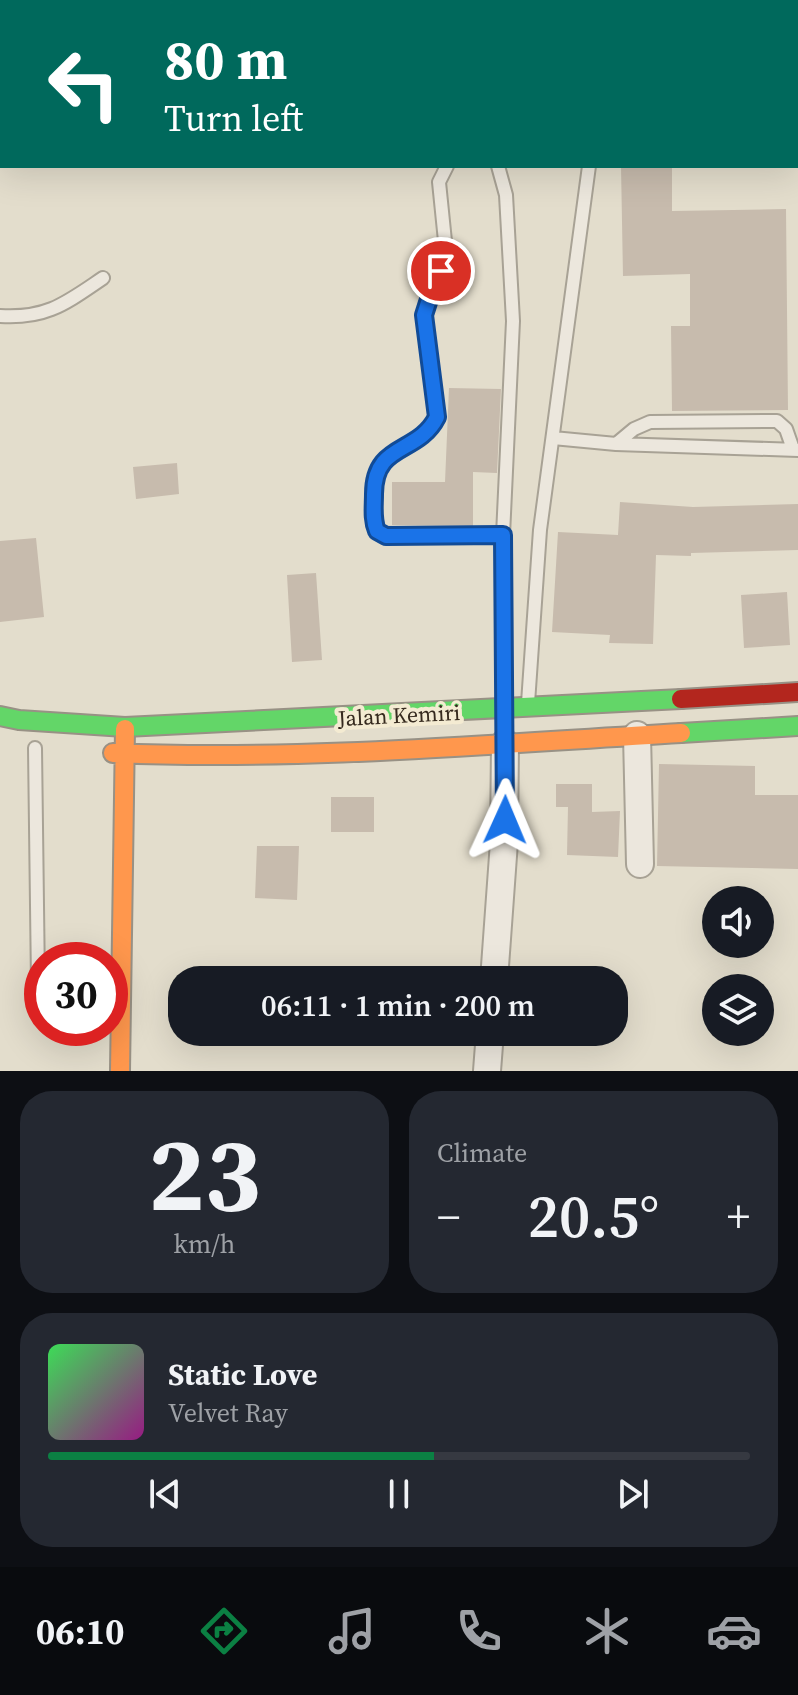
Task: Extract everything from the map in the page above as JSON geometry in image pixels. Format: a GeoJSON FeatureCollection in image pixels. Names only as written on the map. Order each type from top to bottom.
{"type":"FeatureCollection","features":[{"type":"Feature","properties":{"kind":"main road","name":"Jalan Kemiri"},"geometry":{"type":"LineString","coordinates":[[97,752],[188,756],[394,750],[516,726],[798,692]]}},
{"type":"Feature","properties":{"kind":"main road","name":"Jalan Kemiri"},"geometry":{"type":"LineString","coordinates":[[0,716],[125,727],[516,726],[637,735],[798,726]]}},
{"type":"Feature","properties":{"kind":"main road"},"geometry":{"type":"LineString","coordinates":[[120,1071],[125,727]]}},
{"type":"Feature","properties":{"kind":"main road"},"geometry":{"type":"LineString","coordinates":[[12,745],[56,750]]}},
{"type":"Feature","properties":{"kind":"street"},"geometry":{"type":"LineString","coordinates":[[495,966],[516,726]]}},
{"type":"Feature","properties":{"kind":"street"},"geometry":{"type":"LineString","coordinates":[[637,735],[640,864]]}},
{"type":"Feature","properties":{"kind":"street"},"geometry":{"type":"LineString","coordinates":[[487,1071],[489,1046]]}},
{"type":"Feature","properties":{"kind":"lane"},"geometry":{"type":"LineString","coordinates":[[446,168],[439,182],[446,251],[424,315],[437,417],[432,428],[379,465],[374,478],[374,522],[377,531],[386,536],[503,535]]}},
{"type":"Feature","properties":{"kind":"lane"},"geometry":{"type":"LineString","coordinates":[[499,168],[506,195],[513,321],[503,535],[516,726]]}},
{"type":"Feature","properties":{"kind":"lane"},"geometry":{"type":"LineString","coordinates":[[516,726],[589,168]]}},
{"type":"Feature","properties":{"kind":"lane"},"geometry":{"type":"LineString","coordinates":[[0,316],[45,313],[103,278]]}},
{"type":"Feature","properties":{"kind":"lane"},"geometry":{"type":"LineString","coordinates":[[553,438],[616,444],[795,450],[786,429],[777,421],[650,422],[634,429],[616,444]]}},
{"type":"Feature","properties":{"kind":"lane"},"geometry":{"type":"LineString","coordinates":[[35,748],[37,942]]}},
{"type":"Feature","properties":{"kind":"building"},"geometry":{"type":"Polygon","coordinates":[[[621,168],[672,168],[672,211],[786,209],[788,410],[672,411],[671,326],[690,326],[690,274],[623,276],[621,168]]]}},
{"type":"Feature","properties":{"kind":"building"},"geometry":{"type":"Polygon","coordinates":[[[449,388],[501,389],[497,473],[473,472],[473,526],[392,525],[392,482],[445,482],[449,388]]]}},
{"type":"Feature","properties":{"kind":"building"},"geometry":{"type":"Polygon","coordinates":[[[177,463],[179,494],[136,499],[133,467],[177,463]]]}},
{"type":"Feature","properties":{"kind":"building"},"geometry":{"type":"Polygon","coordinates":[[[620,502],[693,507],[798,504],[798,550],[656,555],[653,644],[609,643],[610,635],[552,632],[558,532],[618,535],[620,502]]]}},
{"type":"Feature","properties":{"kind":"building"},"geometry":{"type":"Polygon","coordinates":[[[36,538],[44,617],[0,622],[0,541],[36,538]]]}},
{"type":"Feature","properties":{"kind":"building"},"geometry":{"type":"Polygon","coordinates":[[[316,573],[322,660],[292,662],[287,575],[316,573]]]}},
{"type":"Feature","properties":{"kind":"building"},"geometry":{"type":"Polygon","coordinates":[[[787,592],[790,645],[744,648],[741,595],[787,592]]]}},
{"type":"Feature","properties":{"kind":"building"},"geometry":{"type":"Polygon","coordinates":[[[659,764],[755,766],[755,795],[798,795],[798,869],[657,866],[659,764]]]}},
{"type":"Feature","properties":{"kind":"building"},"geometry":{"type":"Polygon","coordinates":[[[556,784],[592,784],[592,812],[620,811],[618,857],[567,855],[568,807],[556,807],[556,784]]]}},
{"type":"Feature","properties":{"kind":"building"},"geometry":{"type":"Polygon","coordinates":[[[331,797],[374,797],[374,832],[331,832],[331,797]]]}},
{"type":"Feature","properties":{"kind":"building"},"geometry":{"type":"Polygon","coordinates":[[[257,846],[299,846],[297,900],[255,898],[257,846]]]}},
{"type":"Feature","properties":{"kind":"traffic: fast"},"geometry":{"type":"LineString","coordinates":[[0,716],[125,727],[681,699]]}},
{"type":"Feature","properties":{"kind":"traffic: fast"},"geometry":{"type":"LineString","coordinates":[[681,733],[798,726]]}},
{"type":"Feature","properties":{"kind":"traffic: slow"},"geometry":{"type":"LineString","coordinates":[[120,1071],[125,729]]}},
{"type":"Feature","properties":{"kind":"traffic: slow"},"geometry":{"type":"LineString","coordinates":[[113,753],[326,753],[681,733]]}},
{"type":"Feature","properties":{"kind":"traffic: jam"},"geometry":{"type":"LineString","coordinates":[[681,699],[798,692]]}},
{"type":"Feature","properties":{"kind":"route"},"geometry":{"type":"LineString","coordinates":[[441,271],[424,315],[437,417],[432,428],[379,465],[374,478],[374,522],[377,531],[386,536],[503,535],[505,820]]}}]}
